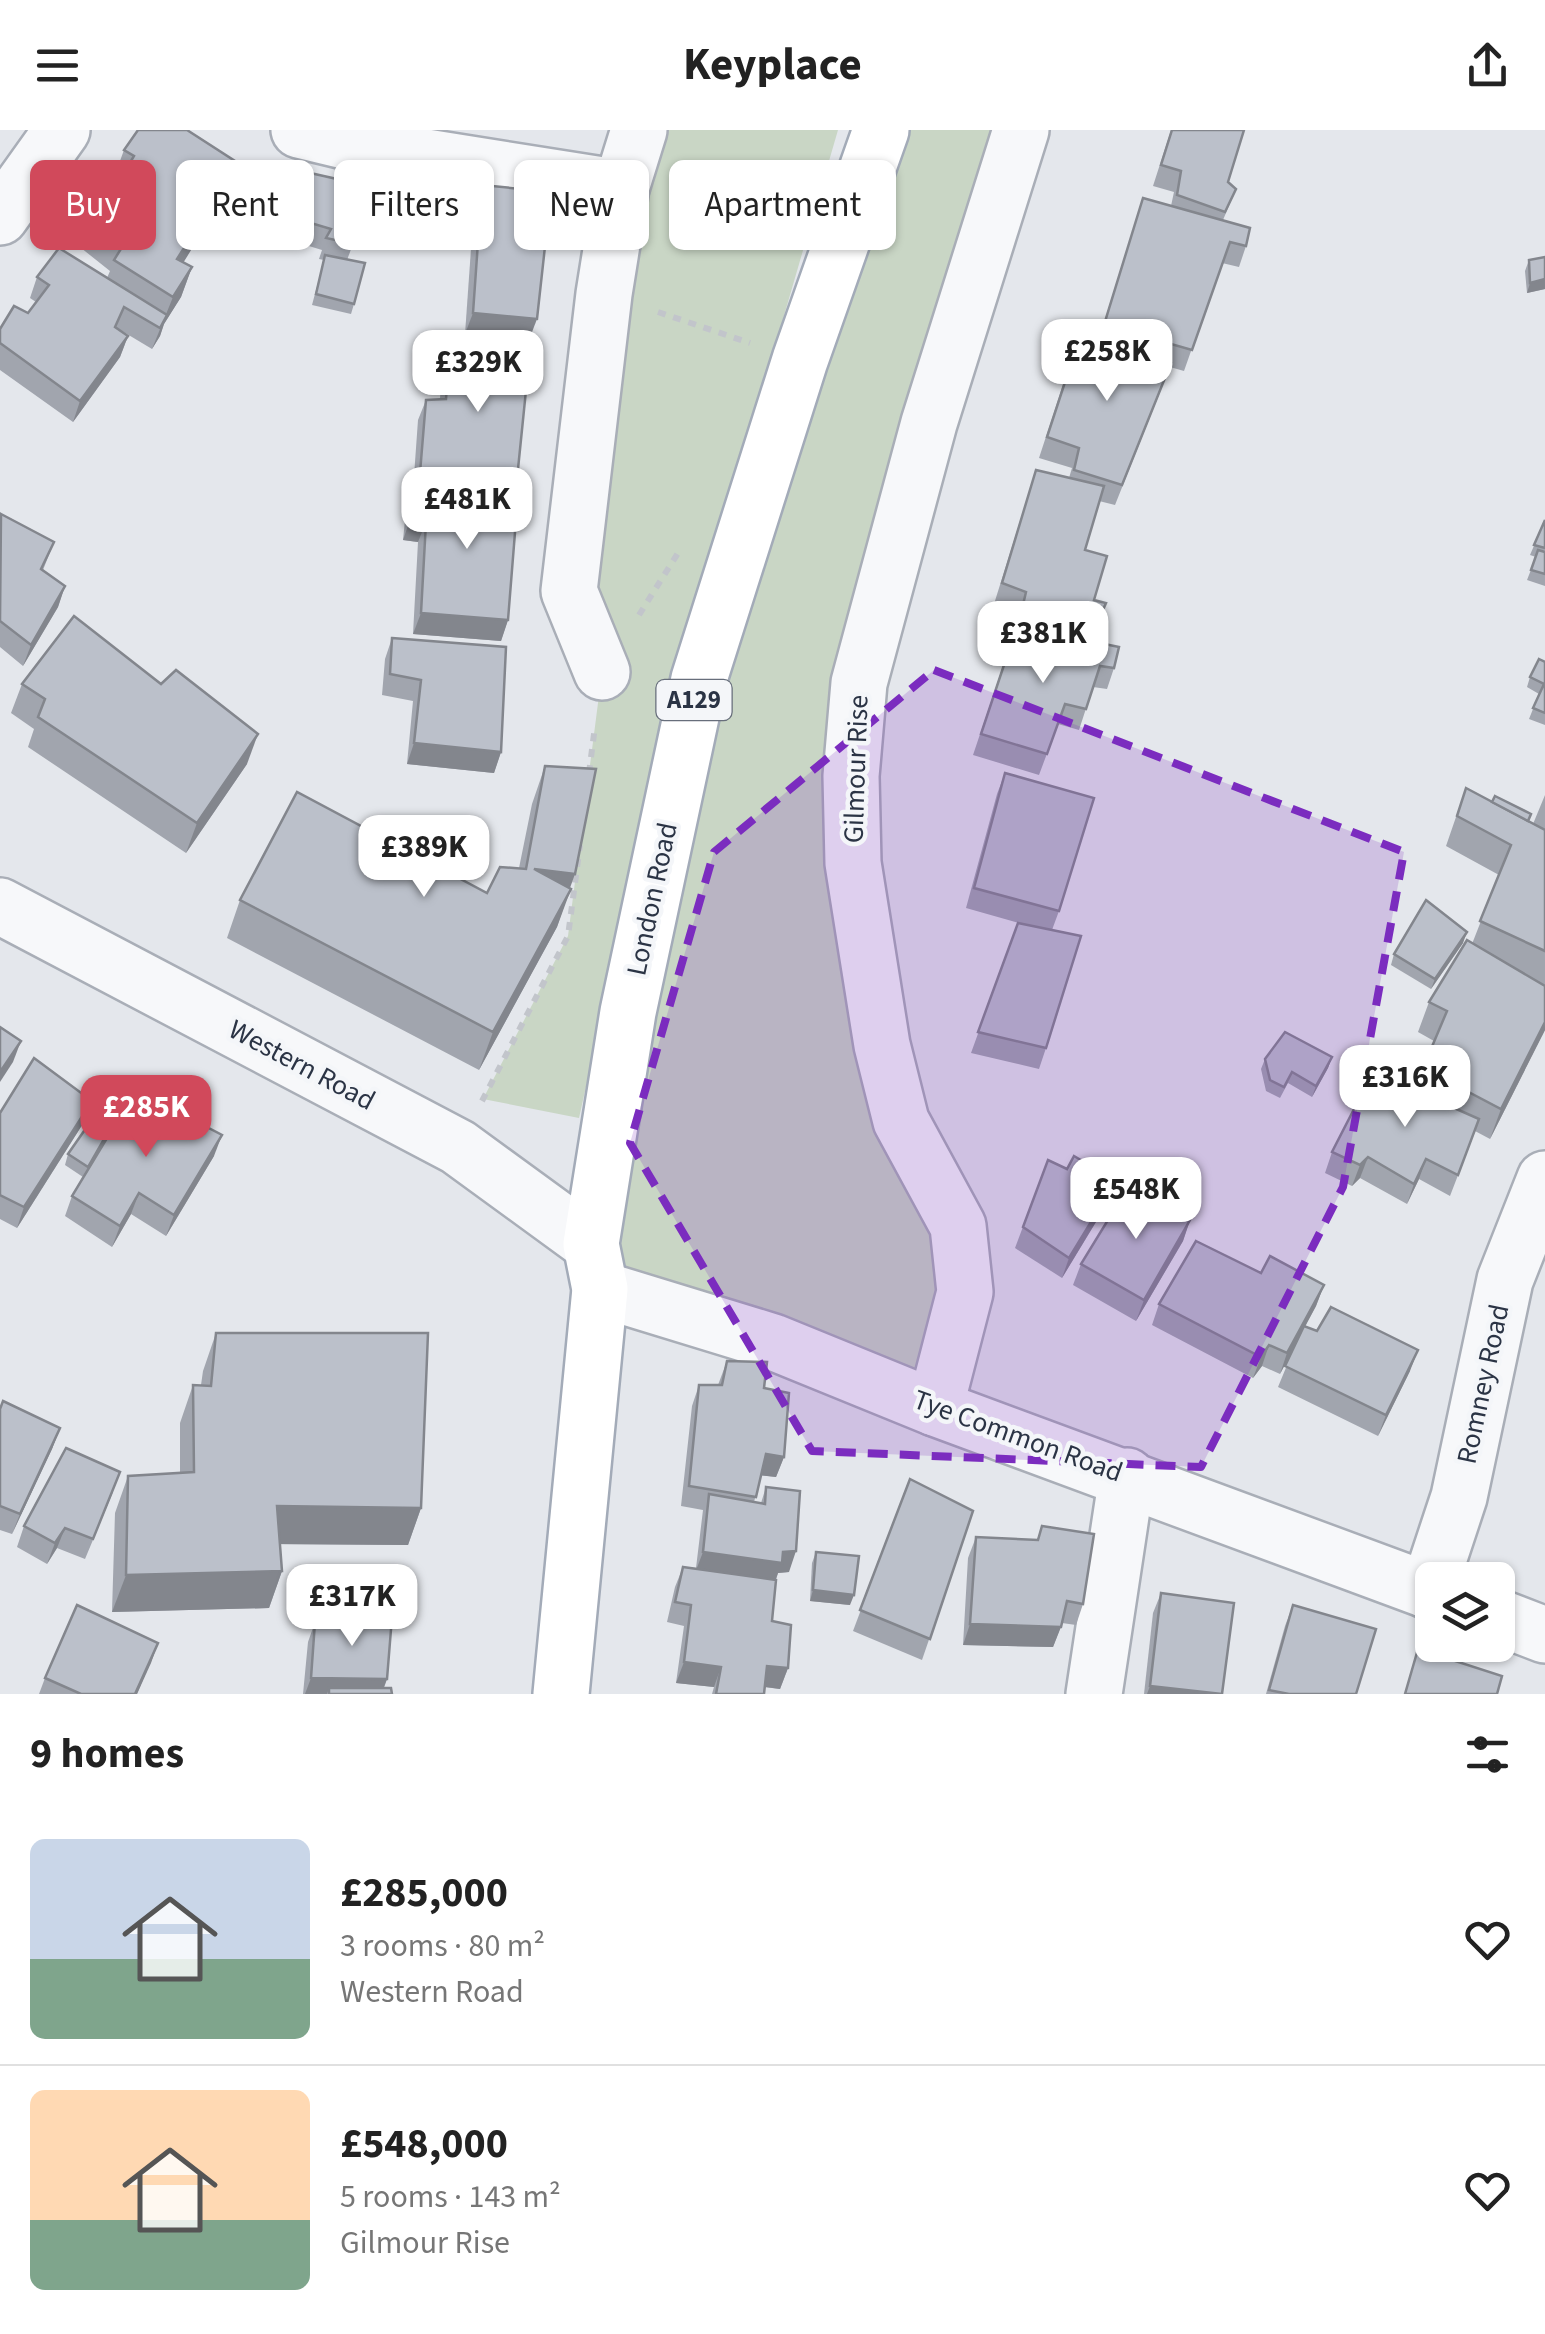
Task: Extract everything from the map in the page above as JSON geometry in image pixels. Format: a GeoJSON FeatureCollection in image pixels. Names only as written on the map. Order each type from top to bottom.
{"type":"FeatureCollection","features":[{"type":"Feature","properties":{"kind":"main road","name":"London Road"},"geometry":{"type":"LineString","coordinates":[[561,1694],[596,1266],[628,1012],[699,678],[800,360],[881,130]]}},
{"type":"Feature","properties":{"kind":"street"},"geometry":{"type":"LineString","coordinates":[[0,217],[62,130]]}},
{"type":"Feature","properties":{"kind":"street"},"geometry":{"type":"LineString","coordinates":[[299,130],[382,150],[514,171]]}},
{"type":"Feature","properties":{"kind":"street"},"geometry":{"type":"LineString","coordinates":[[630,160],[639,130]]}},
{"type":"Feature","properties":{"kind":"street","name":"Gilmour Rise"},"geometry":{"type":"LineString","coordinates":[[935,1408],[965,1292],[958,1226],[901,1121],[882,1045],[856,882],[850,776],[859,683],[929,423],[1021,130]]}},
{"type":"Feature","properties":{"kind":"street"},"geometry":{"type":"LineString","coordinates":[[602,672],[569,591],[613,250]]}},
{"type":"Feature","properties":{"kind":"street","name":"Western Road"},"geometry":{"type":"LineString","coordinates":[[0,906],[458,1147],[596,1266]]}},
{"type":"Feature","properties":{"kind":"street","name":"Romney Road"},"geometry":{"type":"LineString","coordinates":[[1439,1562],[1460,1496],[1504,1280],[1545,1180]]}},
{"type":"Feature","properties":{"kind":"street","name":"Tye Common Road"},"geometry":{"type":"LineString","coordinates":[[596,1266],[935,1408],[1127,1476],[1415,1586]]}},
{"type":"Feature","properties":{"kind":"street"},"geometry":{"type":"LineString","coordinates":[[1094,1694],[1127,1476]]}},
{"type":"Feature","properties":{"kind":"street"},"geometry":{"type":"LineString","coordinates":[[1515,1623],[1545,1634]]}},
{"type":"Feature","properties":{"kind":"highlighted area"},"geometry":{"type":"Polygon","coordinates":[[[934,670],[1404,852],[1343,1187],[1201,1467],[812,1451],[630,1143],[714,852],[934,670]]]}},
{"type":"Feature","properties":{"kind":"green space"},"geometry":{"type":"Polygon","coordinates":[[[639,130],[838,130],[829,160],[669,160],[669,250],[803,250],[674,694],[579,1118],[483,1099],[568,936],[602,672],[569,591],[621,250],[649,250],[649,160],[634,160],[639,130]]]}},
{"type":"Feature","properties":{"kind":"green space"},"geometry":{"type":"Polygon","coordinates":[[[881,130],[1021,130],[929,423],[853,863],[958,1226],[935,1408],[600,1289],[628,1012],[847,250],[896,250],[896,160],[872,160],[881,130]]]}},
{"type":"Feature","properties":{"kind":"building"},"geometry":{"type":"Polygon","coordinates":[[[138,130],[187,130],[233,160],[176,160],[176,250],[183,250],[177,259],[192,267],[173,297],[114,260],[120,250],[156,250],[156,160],[132,160],[134,156],[124,150],[138,130]]]}},
{"type":"Feature","properties":{"kind":"building"},"geometry":{"type":"Polygon","coordinates":[[[1172,130],[1244,130],[1228,182],[1236,189],[1225,212],[1177,195],[1181,171],[1161,165],[1172,130]]]}},
{"type":"Feature","properties":{"kind":"building"},"geometry":{"type":"Polygon","coordinates":[[[314,174],[334,178],[334,240],[326,238],[331,229],[314,224],[314,174]]]}},
{"type":"Feature","properties":{"kind":"building"},"geometry":{"type":"Polygon","coordinates":[[[494,186],[514,188],[514,250],[545,250],[537,319],[473,313],[477,250],[494,250],[494,186]]]}},
{"type":"Feature","properties":{"kind":"building"},"geometry":{"type":"Polygon","coordinates":[[[1143,198],[1250,228],[1246,246],[1230,242],[1192,350],[1104,325],[1143,198]]]}},
{"type":"Feature","properties":{"kind":"building"},"geometry":{"type":"Polygon","coordinates":[[[57,250],[62,250],[167,315],[160,328],[124,307],[115,327],[128,336],[80,401],[0,343],[0,329],[14,306],[28,313],[49,285],[37,277],[57,250]]]}},
{"type":"Feature","properties":{"kind":"building"},"geometry":{"type":"Polygon","coordinates":[[[325,255],[365,263],[354,304],[316,294],[325,255]]]}},
{"type":"Feature","properties":{"kind":"building"},"geometry":{"type":"Polygon","coordinates":[[[1545,257],[1545,279],[1530,283],[1529,260],[1545,257]]]}},
{"type":"Feature","properties":{"kind":"building"},"geometry":{"type":"Polygon","coordinates":[[[1082,330],[1149,349],[1144,358],[1171,363],[1122,485],[1074,470],[1079,448],[1047,437],[1082,330]]]}},
{"type":"Feature","properties":{"kind":"building"},"geometry":{"type":"Polygon","coordinates":[[[450,346],[530,351],[517,479],[420,473],[426,400],[446,399],[450,346]]]}},
{"type":"Feature","properties":{"kind":"building"},"geometry":{"type":"Polygon","coordinates":[[[1036,470],[1104,486],[1085,550],[1107,556],[1094,600],[1106,603],[1094,630],[1022,609],[1026,592],[1002,583],[1036,470]]]}},
{"type":"Feature","properties":{"kind":"building"},"geometry":{"type":"Polygon","coordinates":[[[414,489],[518,495],[508,620],[421,613],[426,522],[410,520],[414,489]]]}},
{"type":"Feature","properties":{"kind":"building"},"geometry":{"type":"Polygon","coordinates":[[[1,514],[54,542],[41,569],[65,586],[31,645],[0,621],[1,514]]]}},
{"type":"Feature","properties":{"kind":"building"},"geometry":{"type":"Polygon","coordinates":[[[1545,520],[1545,548],[1534,545],[1545,520]]]}},
{"type":"Feature","properties":{"kind":"building"},"geometry":{"type":"Polygon","coordinates":[[[1538,550],[1545,552],[1545,574],[1531,570],[1538,550]]]}},
{"type":"Feature","properties":{"kind":"building"},"geometry":{"type":"Polygon","coordinates":[[[74,616],[161,684],[176,670],[258,734],[197,823],[38,717],[45,699],[22,684],[74,616]]]}},
{"type":"Feature","properties":{"kind":"building"},"geometry":{"type":"Polygon","coordinates":[[[1017,626],[1119,647],[1114,668],[1100,666],[1086,709],[1065,704],[1047,754],[981,734],[1017,626]]]}},
{"type":"Feature","properties":{"kind":"building"},"geometry":{"type":"Polygon","coordinates":[[[392,638],[506,647],[501,752],[414,743],[421,680],[390,674],[392,638]]]}},
{"type":"Feature","properties":{"kind":"building"},"geometry":{"type":"Polygon","coordinates":[[[1539,659],[1545,662],[1545,713],[1533,708],[1544,684],[1530,677],[1539,659]]]}},
{"type":"Feature","properties":{"kind":"building"},"geometry":{"type":"Polygon","coordinates":[[[545,766],[596,769],[575,874],[534,869],[571,889],[493,1032],[240,900],[297,792],[487,893],[500,867],[526,869],[545,766]]]}},
{"type":"Feature","properties":{"kind":"building"},"geometry":{"type":"Polygon","coordinates":[[[1005,773],[1094,798],[1059,911],[974,888],[1005,773]]]}},
{"type":"Feature","properties":{"kind":"building"},"geometry":{"type":"Polygon","coordinates":[[[1466,788],[1545,830],[1545,951],[1480,921],[1511,845],[1457,816],[1466,788]]]}},
{"type":"Feature","properties":{"kind":"building"},"geometry":{"type":"Polygon","coordinates":[[[1495,796],[1531,814],[1528,821],[1492,802],[1495,796]]]}},
{"type":"Feature","properties":{"kind":"building"},"geometry":{"type":"Polygon","coordinates":[[[1426,900],[1467,932],[1435,979],[1394,954],[1426,900]]]}},
{"type":"Feature","properties":{"kind":"building"},"geometry":{"type":"Polygon","coordinates":[[[1018,923],[1081,936],[1046,1048],[978,1032],[1018,923]]]}},
{"type":"Feature","properties":{"kind":"building"},"geometry":{"type":"Polygon","coordinates":[[[1467,940],[1545,986],[1545,1022],[1501,1109],[1423,1068],[1447,1011],[1429,1002],[1467,940]]]}},
{"type":"Feature","properties":{"kind":"building"},"geometry":{"type":"Polygon","coordinates":[[[0,1027],[21,1041],[0,1072],[0,1027]]]}},
{"type":"Feature","properties":{"kind":"building"},"geometry":{"type":"Polygon","coordinates":[[[1285,1032],[1332,1057],[1316,1086],[1292,1072],[1284,1087],[1270,1080],[1265,1059],[1285,1032]]]}},
{"type":"Feature","properties":{"kind":"building"},"geometry":{"type":"Polygon","coordinates":[[[34,1058],[92,1101],[24,1207],[0,1195],[0,1113],[34,1058]]]}},
{"type":"Feature","properties":{"kind":"building"},"geometry":{"type":"Polygon","coordinates":[[[1373,1072],[1479,1119],[1458,1175],[1426,1159],[1414,1184],[1368,1157],[1360,1165],[1332,1152],[1373,1072]]]}},
{"type":"Feature","properties":{"kind":"building"},"geometry":{"type":"Polygon","coordinates":[[[136,1090],[222,1135],[174,1215],[139,1193],[120,1226],[72,1196],[136,1090]]]}},
{"type":"Feature","properties":{"kind":"building"},"geometry":{"type":"Polygon","coordinates":[[[91,1121],[108,1132],[88,1167],[68,1154],[91,1121]]]}},
{"type":"Feature","properties":{"kind":"building"},"geometry":{"type":"Polygon","coordinates":[[[1074,1156],[1116,1181],[1069,1258],[1023,1227],[1048,1160],[1067,1169],[1074,1156]]]}},
{"type":"Feature","properties":{"kind":"building"},"geometry":{"type":"Polygon","coordinates":[[[1130,1184],[1190,1220],[1144,1300],[1081,1264],[1130,1184]]]}},
{"type":"Feature","properties":{"kind":"building"},"geometry":{"type":"Polygon","coordinates":[[[1196,1241],[1261,1273],[1270,1256],[1324,1285],[1287,1353],[1269,1345],[1261,1357],[1159,1304],[1196,1241]]]}},
{"type":"Feature","properties":{"kind":"building"},"geometry":{"type":"Polygon","coordinates":[[[1331,1307],[1418,1350],[1386,1415],[1285,1366],[1304,1326],[1317,1331],[1331,1307]]]}},
{"type":"Feature","properties":{"kind":"building"},"geometry":{"type":"Polygon","coordinates":[[[216,1333],[428,1333],[421,1508],[277,1506],[282,1571],[126,1575],[128,1476],[194,1472],[193,1385],[211,1386],[216,1333]]]}},
{"type":"Feature","properties":{"kind":"building"},"geometry":{"type":"Polygon","coordinates":[[[727,1361],[767,1362],[764,1388],[789,1393],[784,1457],[766,1454],[756,1497],[689,1486],[699,1385],[722,1385],[727,1361]]]}},
{"type":"Feature","properties":{"kind":"building"},"geometry":{"type":"Polygon","coordinates":[[[3,1401],[60,1428],[20,1514],[0,1506],[3,1401]]]}},
{"type":"Feature","properties":{"kind":"building"},"geometry":{"type":"Polygon","coordinates":[[[66,1448],[120,1472],[93,1539],[65,1528],[55,1543],[24,1526],[66,1448]]]}},
{"type":"Feature","properties":{"kind":"building"},"geometry":{"type":"Polygon","coordinates":[[[910,1479],[973,1511],[930,1639],[860,1610],[910,1479]]]}},
{"type":"Feature","properties":{"kind":"building"},"geometry":{"type":"Polygon","coordinates":[[[766,1487],[800,1491],[796,1551],[783,1552],[782,1563],[703,1552],[709,1494],[765,1504],[766,1487]]]}},
{"type":"Feature","properties":{"kind":"building"},"geometry":{"type":"Polygon","coordinates":[[[1042,1526],[1094,1534],[1083,1604],[1067,1601],[1061,1627],[970,1624],[976,1537],[1038,1540],[1042,1526]]]}},
{"type":"Feature","properties":{"kind":"building"},"geometry":{"type":"Polygon","coordinates":[[[816,1552],[859,1556],[854,1595],[813,1590],[816,1552]]]}},
{"type":"Feature","properties":{"kind":"building"},"geometry":{"type":"Polygon","coordinates":[[[683,1567],[776,1580],[772,1621],[791,1625],[788,1668],[767,1666],[764,1694],[716,1694],[721,1667],[684,1662],[691,1605],[675,1602],[683,1567]]]}},
{"type":"Feature","properties":{"kind":"building"},"geometry":{"type":"Polygon","coordinates":[[[1161,1593],[1234,1603],[1222,1694],[1150,1686],[1161,1593]]]}},
{"type":"Feature","properties":{"kind":"building"},"geometry":{"type":"Polygon","coordinates":[[[77,1605],[158,1643],[135,1694],[81,1694],[45,1678],[77,1605]]]}},
{"type":"Feature","properties":{"kind":"building"},"geometry":{"type":"Polygon","coordinates":[[[1293,1605],[1376,1629],[1356,1694],[1289,1694],[1269,1690],[1293,1605]]]}},
{"type":"Feature","properties":{"kind":"building"},"geometry":{"type":"Polygon","coordinates":[[[392,1617],[387,1679],[311,1678],[315,1622],[392,1617]]]}},
{"type":"Feature","properties":{"kind":"building"},"geometry":{"type":"Polygon","coordinates":[[[1415,1659],[1458,1662],[1502,1676],[1497,1694],[1405,1694],[1415,1659]]]}},
{"type":"Feature","properties":{"kind":"building"},"geometry":{"type":"Polygon","coordinates":[[[329,1688],[391,1688],[392,1694],[329,1694],[329,1688]]]}}]}
